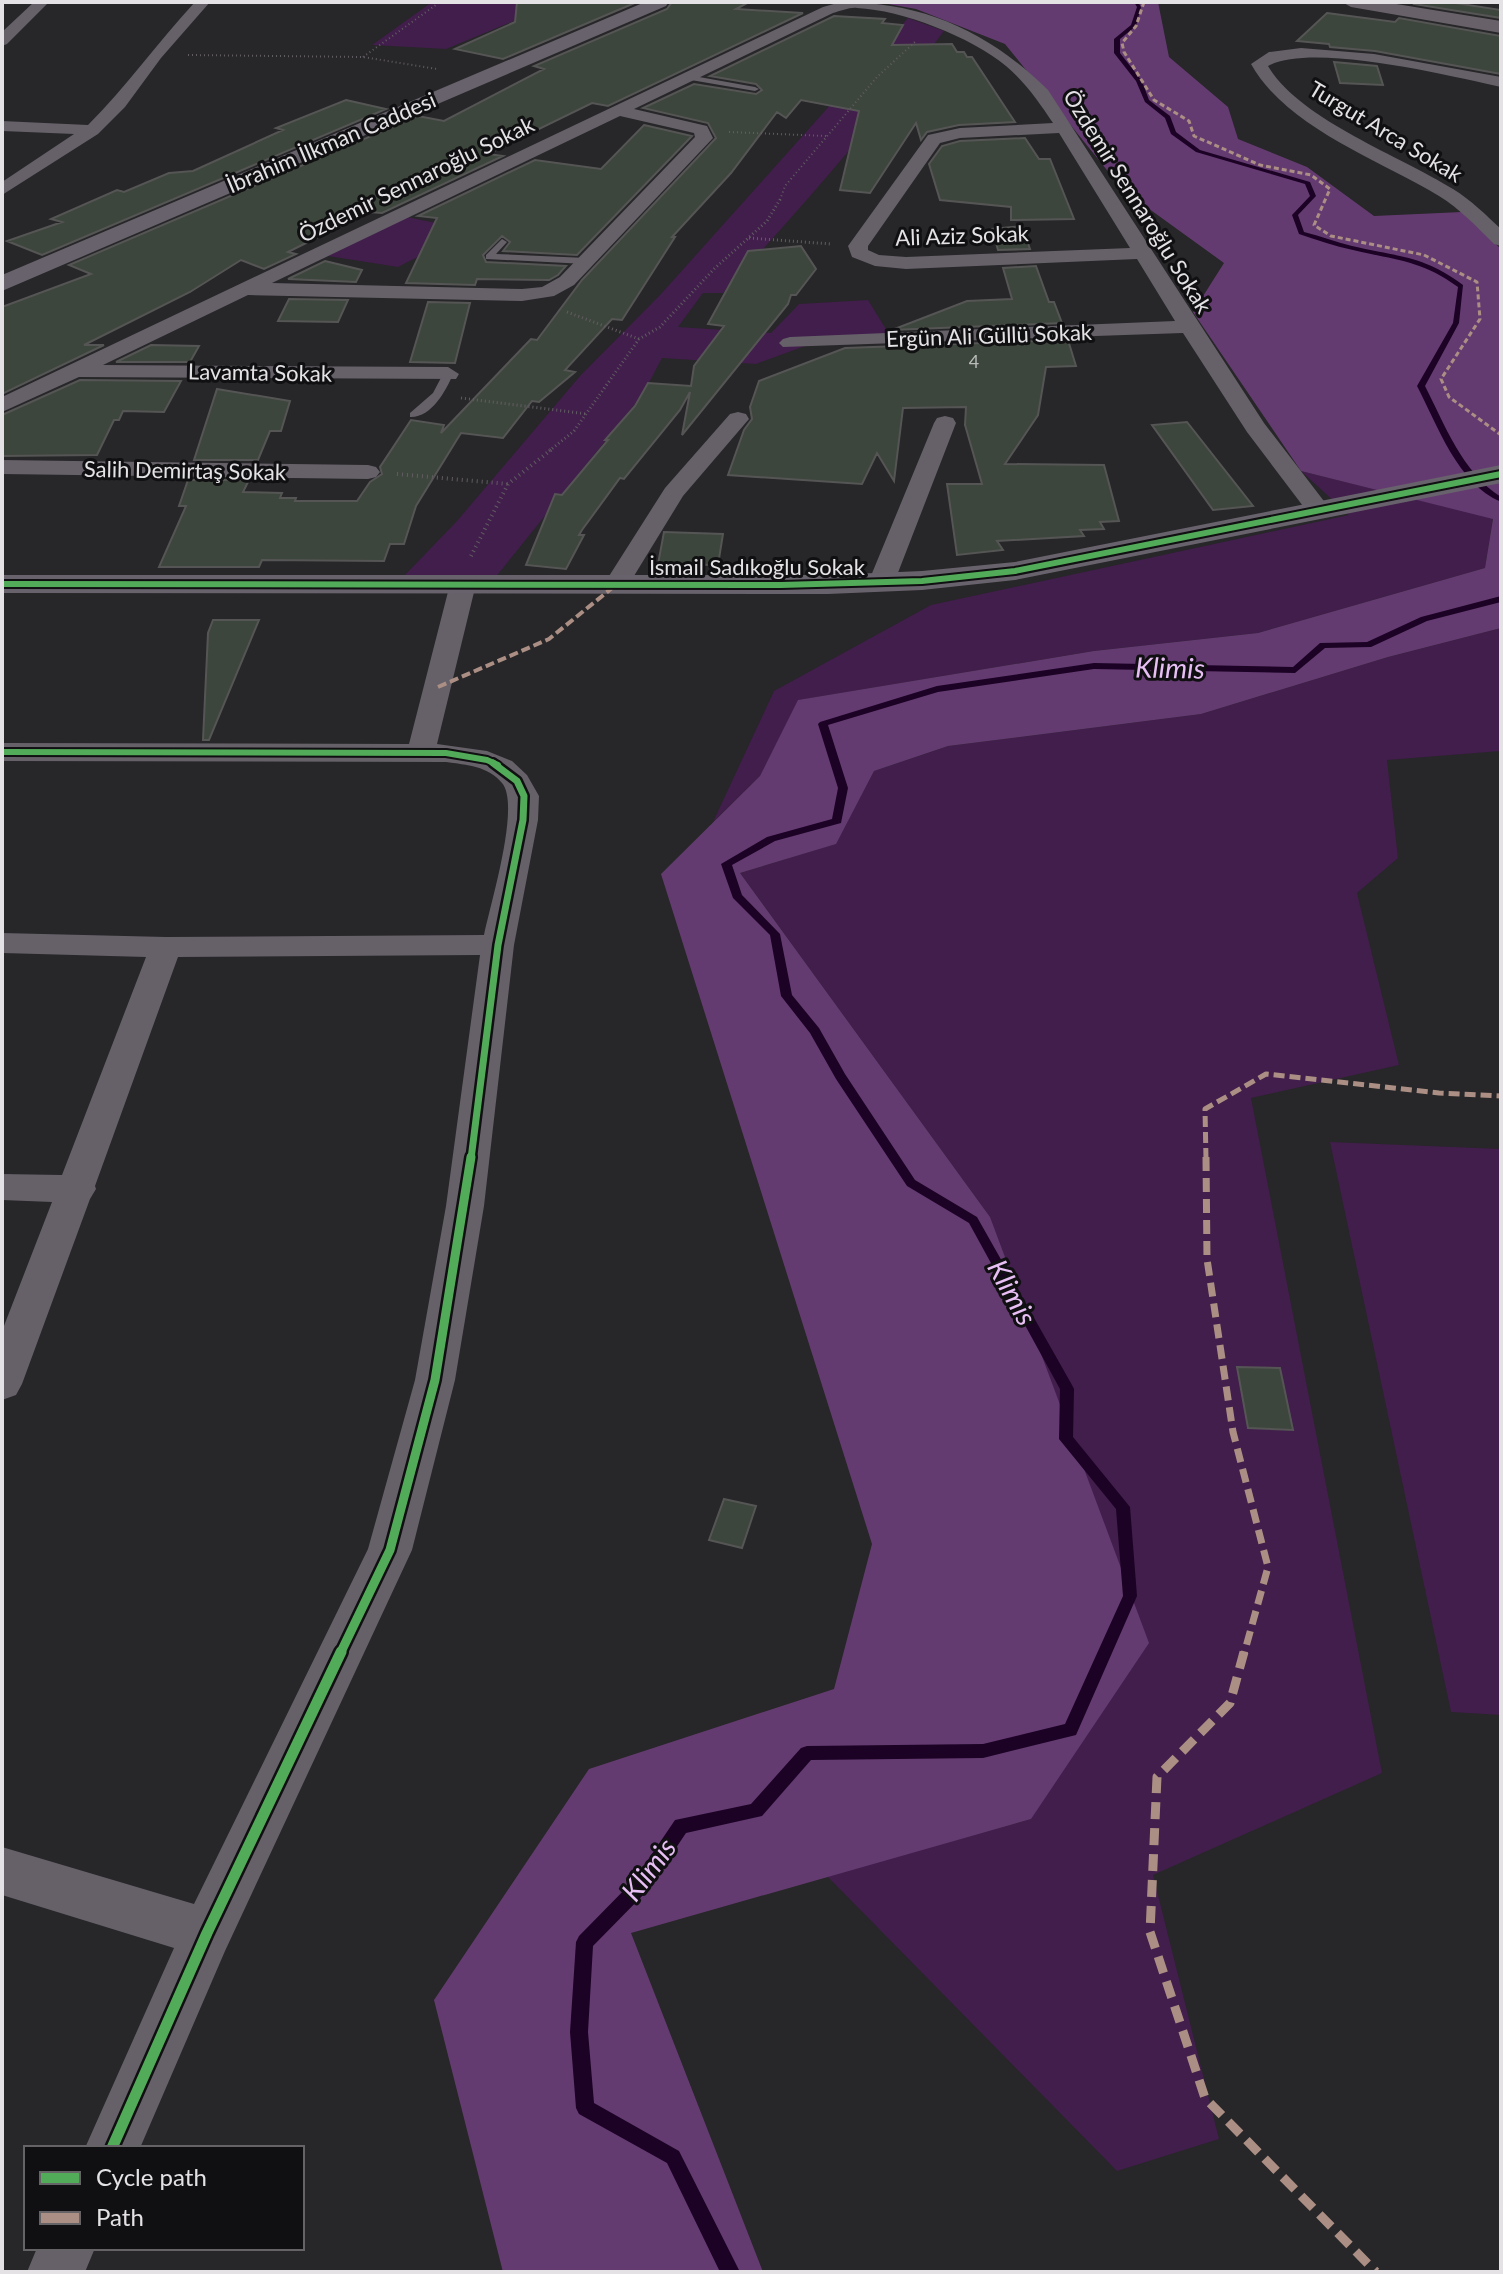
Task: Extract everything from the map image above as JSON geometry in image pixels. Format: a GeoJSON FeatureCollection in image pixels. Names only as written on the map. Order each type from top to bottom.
{"type":"FeatureCollection","features":[{"type":"Feature","properties":{"kind":"main road"},"geometry":{"type":"LineString","coordinates":[[1351,2],[1501,27]]}},
{"type":"Feature","properties":{"kind":"street"},"geometry":{"type":"LineString","coordinates":[[2,41],[42,2]]}},
{"type":"Feature","properties":{"kind":"street"},"geometry":{"type":"LineString","coordinates":[[2,190],[92,130],[119,103],[155,55],[203,2]]}},
{"type":"Feature","properties":{"kind":"street","name":"İbrahim İlkman Caddesi"},"geometry":{"type":"LineString","coordinates":[[2,284],[660,2]]}},
{"type":"Feature","properties":{"kind":"street","name":"Özdemir Sennaroğlu Sokak"},"geometry":{"type":"LineString","coordinates":[[2,405],[617,110],[828,10],[852,2],[901,11],[936,22],[995,51],[1042,93],[1061,128],[1255,427],[1318,509]]}},
{"type":"Feature","properties":{"kind":"street","name":"Turgut Arca Sokak"},"geometry":{"type":"LineString","coordinates":[[1501,82],[1317,51],[1278,53],[1265,56],[1259,64],[1262,74],[1286,96],[1336,131],[1446,192],[1470,209],[1501,240]]}},
{"type":"Feature","properties":{"kind":"street"},"geometry":{"type":"LineString","coordinates":[[247,289],[522,295],[547,292],[567,281],[704,138],[701,130],[617,110]]}},
{"type":"Feature","properties":{"kind":"street"},"geometry":{"type":"LineString","coordinates":[[2,126],[92,130]]}},
{"type":"Feature","properties":{"kind":"street","name":"Ali Aziz Sokak"},"geometry":{"type":"LineString","coordinates":[[1061,128],[960,133],[934,139],[858,246],[859,253],[866,257],[906,263],[1143,253]]}},
{"type":"Feature","properties":{"kind":"street"},"geometry":{"type":"LineString","coordinates":[[1470,209],[1501,204]]}},
{"type":"Feature","properties":{"kind":"street","name":"Ergün Ali Güllü Sokak"},"geometry":{"type":"LineString","coordinates":[[790,343],[1189,327]]}},
{"type":"Feature","properties":{"kind":"street","name":"Lavamta Sokak"},"geometry":{"type":"LineString","coordinates":[[73,370],[448,374]]}},
{"type":"Feature","properties":{"kind":"street"},"geometry":{"type":"LineString","coordinates":[[617,584],[673,493],[738,419]]}},
{"type":"Feature","properties":{"kind":"street"},"geometry":{"type":"LineString","coordinates":[[881,583],[945,423]]}},
{"type":"Feature","properties":{"kind":"street","name":"Salih Demirtaş Sokak"},"geometry":{"type":"LineString","coordinates":[[2,467],[368,472]]}},
{"type":"Feature","properties":{"kind":"street","name":"İsmail Sadıkoğlu Sokak"},"geometry":{"type":"LineString","coordinates":[[2,584],[881,583],[959,579],[1015,571],[1501,474]]}},
{"type":"Feature","properties":{"kind":"street"},"geometry":{"type":"LineString","coordinates":[[421,752],[463,584]]}},
{"type":"Feature","properties":{"kind":"street"},"geometry":{"type":"LineString","coordinates":[[2,752],[421,752],[487,760],[502,767],[517,781],[524,796],[523,820],[498,945],[465,1206],[435,1380],[390,1550],[207,1933],[113,2146]]}},
{"type":"Feature","properties":{"kind":"street"},"geometry":{"type":"LineString","coordinates":[[2,943],[166,947],[498,945]]}},
{"type":"Feature","properties":{"kind":"street"},"geometry":{"type":"LineString","coordinates":[[2,1384],[78,1189],[166,947]]}},
{"type":"Feature","properties":{"kind":"street"},"geometry":{"type":"LineString","coordinates":[[2,1187],[78,1189]]}},
{"type":"Feature","properties":{"kind":"street"},"geometry":{"type":"LineString","coordinates":[[2,1871],[207,1933]]}},
{"type":"Feature","properties":{"kind":"street"},"geometry":{"type":"LineString","coordinates":[[56,2272],[66,2250]]}},
{"type":"Feature","properties":{"kind":"lane"},"geometry":{"type":"LineString","coordinates":[[688,77],[755,89]]}},
{"type":"Feature","properties":{"kind":"lane"},"geometry":{"type":"LineString","coordinates":[[502,242],[489,257],[586,261]]}},
{"type":"Feature","properties":{"kind":"lane"},"geometry":{"type":"LineString","coordinates":[[414,415],[438,395],[448,374]]}},
{"type":"Feature","properties":{"kind":"path"},"geometry":{"type":"LineString","coordinates":[[363,57],[440,2]]}},
{"type":"Feature","properties":{"kind":"path"},"geometry":{"type":"LineString","coordinates":[[463,584],[472,551],[508,484],[574,431],[639,339],[660,327],[767,221],[780,202],[785,186],[826,136],[877,77],[936,22]]}},
{"type":"Feature","properties":{"kind":"path"},"geometry":{"type":"LineString","coordinates":[[155,55],[363,57],[414,63],[478,79]]}},
{"type":"Feature","properties":{"kind":"path"},"geometry":{"type":"LineString","coordinates":[[704,133],[742,131],[826,136]]}},
{"type":"Feature","properties":{"kind":"path"},"geometry":{"type":"LineString","coordinates":[[748,238],[858,246]]}},
{"type":"Feature","properties":{"kind":"path"},"geometry":{"type":"LineString","coordinates":[[522,295],[639,339]]}},
{"type":"Feature","properties":{"kind":"path"},"geometry":{"type":"LineString","coordinates":[[438,395],[587,414]]}},
{"type":"Feature","properties":{"kind":"path"},"geometry":{"type":"LineString","coordinates":[[368,472],[508,484]]}},
{"type":"Feature","properties":{"kind":"shaded area"},"geometry":{"type":"Polygon","coordinates":[[[432,2],[560,2],[446,49],[372,45],[432,2]]]}},
{"type":"Feature","properties":{"kind":"shaded area"},"geometry":{"type":"Polygon","coordinates":[[[877,2],[1158,2],[1169,57],[1228,107],[1238,139],[1307,167],[1374,216],[1462,212],[1501,249],[1501,628],[1388,657],[1201,714],[948,746],[874,771],[836,844],[740,873],[990,1217],[1149,1643],[1031,1819],[631,1933],[763,2272],[503,2272],[434,2000],[589,1769],[834,1689],[872,1544],[661,874],[760,776],[798,700],[1094,651],[1258,633],[1485,568],[1493,519],[1301,471],[1193,312],[1224,263],[1123,190],[1005,44],[916,9],[877,2]]]}},
{"type":"Feature","properties":{"kind":"shaded area"},"geometry":{"type":"Polygon","coordinates":[[[908,18],[944,31],[864,132],[780,230],[723,293],[703,293],[678,327],[771,333],[799,304],[868,300],[889,334],[827,338],[756,364],[662,358],[643,394],[495,578],[403,577],[457,521],[580,376],[661,294],[908,18]]]}},
{"type":"Feature","properties":{"kind":"shaded area"},"geometry":{"type":"Polygon","coordinates":[[[407,217],[470,230],[398,267],[328,256],[407,217]]]}},
{"type":"Feature","properties":{"kind":"shaded area"},"geometry":{"type":"Polygon","coordinates":[[[1301,471],[1493,518],[1485,568],[1258,633],[1094,651],[799,700],[760,776],[713,822],[774,691],[931,605],[1349,515],[1301,471]]]}},
{"type":"Feature","properties":{"kind":"shaded area"},"geometry":{"type":"Polygon","coordinates":[[[1501,628],[1501,751],[1387,760],[1398,858],[1357,893],[1399,1065],[1251,1098],[1382,1773],[1153,1875],[1219,2139],[1117,2171],[827,1876],[1031,1819],[990,1217],[740,873],[835,844],[874,771],[948,746],[1201,714],[1388,657],[1501,628]]]}},
{"type":"Feature","properties":{"kind":"shaded area"},"geometry":{"type":"Polygon","coordinates":[[[1330,1142],[1501,1149],[1501,1715],[1451,1712],[1330,1142]]]}},
{"type":"Feature","properties":{"kind":"building"},"geometry":{"type":"Polygon","coordinates":[[[517,2],[637,2],[503,59],[455,49],[515,22],[517,2]]]}},
{"type":"Feature","properties":{"kind":"building"},"geometry":{"type":"Polygon","coordinates":[[[672,2],[749,2],[736,9],[803,13],[608,106],[592,103],[488,154],[503,156],[382,213],[368,212],[288,252],[296,254],[264,269],[241,260],[190,292],[84,345],[104,345],[2,394],[2,307],[91,274],[69,265],[418,116],[444,121],[544,69],[534,66],[667,9],[672,2]]]}},
{"type":"Feature","properties":{"kind":"building"},"geometry":{"type":"Polygon","coordinates":[[[1449,2],[1501,10],[1501,18],[1414,4],[1449,2]]]}},
{"type":"Feature","properties":{"kind":"building"},"geometry":{"type":"Polygon","coordinates":[[[1327,13],[1395,22],[1399,18],[1501,36],[1501,74],[1375,51],[1297,41],[1327,13]]]}},
{"type":"Feature","properties":{"kind":"building"},"geometry":{"type":"Polygon","coordinates":[[[834,16],[885,19],[882,23],[903,25],[892,45],[952,44],[957,52],[972,57],[1015,122],[959,125],[927,132],[921,140],[916,123],[870,193],[840,190],[859,111],[801,100],[786,118],[777,112],[731,173],[672,237],[675,237],[622,320],[612,319],[565,370],[575,372],[539,402],[532,401],[503,438],[461,433],[416,506],[404,544],[390,544],[384,561],[262,560],[259,567],[159,567],[186,506],[179,506],[188,480],[249,480],[243,492],[282,493],[280,498],[296,498],[295,501],[357,501],[370,482],[382,474],[380,467],[411,420],[444,425],[441,433],[531,339],[537,340],[582,280],[716,138],[708,123],[643,108],[694,84],[756,94],[762,90],[756,84],[710,76],[834,16]]]}},
{"type":"Feature","properties":{"kind":"building"},"geometry":{"type":"Polygon","coordinates":[[[1334,62],[1377,66],[1383,85],[1340,83],[1334,62]]]}},
{"type":"Feature","properties":{"kind":"building"},"geometry":{"type":"Polygon","coordinates":[[[346,100],[386,109],[42,255],[7,241],[62,222],[51,219],[117,190],[124,192],[169,173],[193,171],[283,130],[276,128],[346,100]]]}},
{"type":"Feature","properties":{"kind":"building"},"geometry":{"type":"Polygon","coordinates":[[[644,125],[692,136],[577,255],[503,251],[510,242],[502,236],[483,255],[486,262],[566,266],[558,275],[549,280],[477,279],[475,285],[406,283],[437,218],[418,216],[535,160],[601,169],[644,125]]]}},
{"type":"Feature","properties":{"kind":"building"},"geometry":{"type":"Polygon","coordinates":[[[1025,138],[1039,159],[1050,159],[1074,219],[1011,220],[1011,207],[940,200],[929,164],[942,146],[960,141],[1025,138]]]}},
{"type":"Feature","properties":{"kind":"building"},"geometry":{"type":"Polygon","coordinates":[[[1022,226],[1030,249],[998,250],[992,229],[1022,226]]]}},
{"type":"Feature","properties":{"kind":"building"},"geometry":{"type":"Polygon","coordinates":[[[801,246],[816,269],[796,295],[791,295],[788,304],[682,435],[690,392],[680,410],[624,479],[620,478],[582,530],[579,535],[584,535],[566,569],[526,565],[555,494],[562,495],[635,406],[648,383],[691,386],[694,366],[724,326],[708,324],[748,251],[801,246]]]}},
{"type":"Feature","properties":{"kind":"building"},"geometry":{"type":"Polygon","coordinates":[[[325,261],[362,270],[356,282],[288,279],[325,261]]]}},
{"type":"Feature","properties":{"kind":"building"},"geometry":{"type":"Polygon","coordinates":[[[1036,266],[1049,302],[1054,302],[1062,323],[892,330],[967,301],[1012,299],[1003,268],[1036,266]]]}},
{"type":"Feature","properties":{"kind":"building"},"geometry":{"type":"Polygon","coordinates":[[[289,299],[348,300],[338,322],[278,321],[289,299]]]}},
{"type":"Feature","properties":{"kind":"building"},"geometry":{"type":"Polygon","coordinates":[[[428,302],[470,303],[455,363],[410,362],[428,302]]]}},
{"type":"Feature","properties":{"kind":"building"},"geometry":{"type":"Polygon","coordinates":[[[1068,340],[1076,366],[1046,367],[1038,415],[1005,464],[1104,465],[1119,521],[1100,522],[1104,529],[1080,530],[1084,536],[997,541],[1003,550],[957,555],[947,484],[982,484],[965,425],[966,407],[903,408],[894,481],[877,453],[862,484],[728,475],[744,430],[752,419],[750,407],[759,381],[845,348],[1068,340]]]}},
{"type":"Feature","properties":{"kind":"building"},"geometry":{"type":"Polygon","coordinates":[[[151,345],[199,346],[190,362],[116,362],[151,345]]]}},
{"type":"Feature","properties":{"kind":"building"},"geometry":{"type":"Polygon","coordinates":[[[80,380],[181,381],[164,412],[123,411],[119,420],[114,420],[97,455],[2,456],[2,415],[80,380]]]}},
{"type":"Feature","properties":{"kind":"building"},"geometry":{"type":"Polygon","coordinates":[[[217,389],[290,401],[281,431],[270,431],[258,460],[194,460],[217,389]]]}},
{"type":"Feature","properties":{"kind":"building"},"geometry":{"type":"Polygon","coordinates":[[[1187,422],[1253,506],[1213,510],[1152,425],[1187,422]]]}},
{"type":"Feature","properties":{"kind":"building"},"geometry":{"type":"Polygon","coordinates":[[[664,532],[723,534],[718,565],[658,564],[664,532]]]}},
{"type":"Feature","properties":{"kind":"building"},"geometry":{"type":"Polygon","coordinates":[[[213,620],[259,620],[209,740],[203,740],[208,633],[213,620]]]}},
{"type":"Feature","properties":{"kind":"building"},"geometry":{"type":"Polygon","coordinates":[[[1237,1367],[1280,1368],[1293,1430],[1248,1428],[1237,1367]]]}},
{"type":"Feature","properties":{"kind":"building"},"geometry":{"type":"Polygon","coordinates":[[[724,1499],[756,1506],[742,1548],[709,1540],[724,1499]]]}},
{"type":"Feature","properties":{"kind":"waterway","name":"Klimis"},"geometry":{"type":"LineString","coordinates":[[1136,2],[1139,7],[1133,26],[1117,39],[1117,53],[1139,81],[1147,101],[1168,117],[1173,133],[1198,151],[1308,183],[1313,196],[1295,215],[1301,233],[1423,263],[1461,286],[1456,323],[1421,386],[1464,465],[1475,480],[1501,500]]}},
{"type":"Feature","properties":{"kind":"waterway","name":"Klimis"},"geometry":{"type":"LineString","coordinates":[[730,2272],[673,2157],[585,2108],[579,2032],[585,1942],[641,1885],[681,1826],[756,1811],[807,1753],[983,1751],[1070,1730],[1130,1596],[1123,1507],[1066,1439],[1067,1389],[973,1220],[911,1183],[840,1076],[815,1031],[787,996],[775,934],[737,896],[726,864],[771,839],[837,821],[843,788],[823,724],[937,689],[1094,666],[1295,670],[1323,645],[1368,645],[1424,619],[1501,599]]}},
{"type":"Feature","properties":{"kind":"marked path"},"geometry":{"type":"LineString","coordinates":[[1144,2],[1136,26],[1122,43],[1124,52],[1154,100],[1189,121],[1194,136],[1260,165],[1311,175],[1330,189],[1314,225],[1331,236],[1424,255],[1477,282],[1480,319],[1441,379],[1449,397],[1501,435]]}},
{"type":"Feature","properties":{"kind":"marked path"},"geometry":{"type":"LineString","coordinates":[[438,687],[549,639],[617,584]]}},
{"type":"Feature","properties":{"kind":"marked path"},"geometry":{"type":"LineString","coordinates":[[1376,2272],[1205,2098],[1150,1932],[1157,1777],[1230,1703],[1268,1567],[1233,1432],[1207,1259],[1205,1109],[1266,1074],[1439,1093],[1501,1096]]}},
{"type":"Feature","properties":{"kind":"cycle path"},"geometry":{"type":"LineString","coordinates":[[2,584],[781,585],[922,581],[1015,571],[1501,474]]}},
{"type":"Feature","properties":{"kind":"cycle path"},"geometry":{"type":"LineString","coordinates":[[2,752],[446,753],[487,760],[502,767],[517,781],[524,796],[523,820],[498,945],[465,1206],[435,1380],[390,1550],[207,1933],[113,2146]]}}]}
